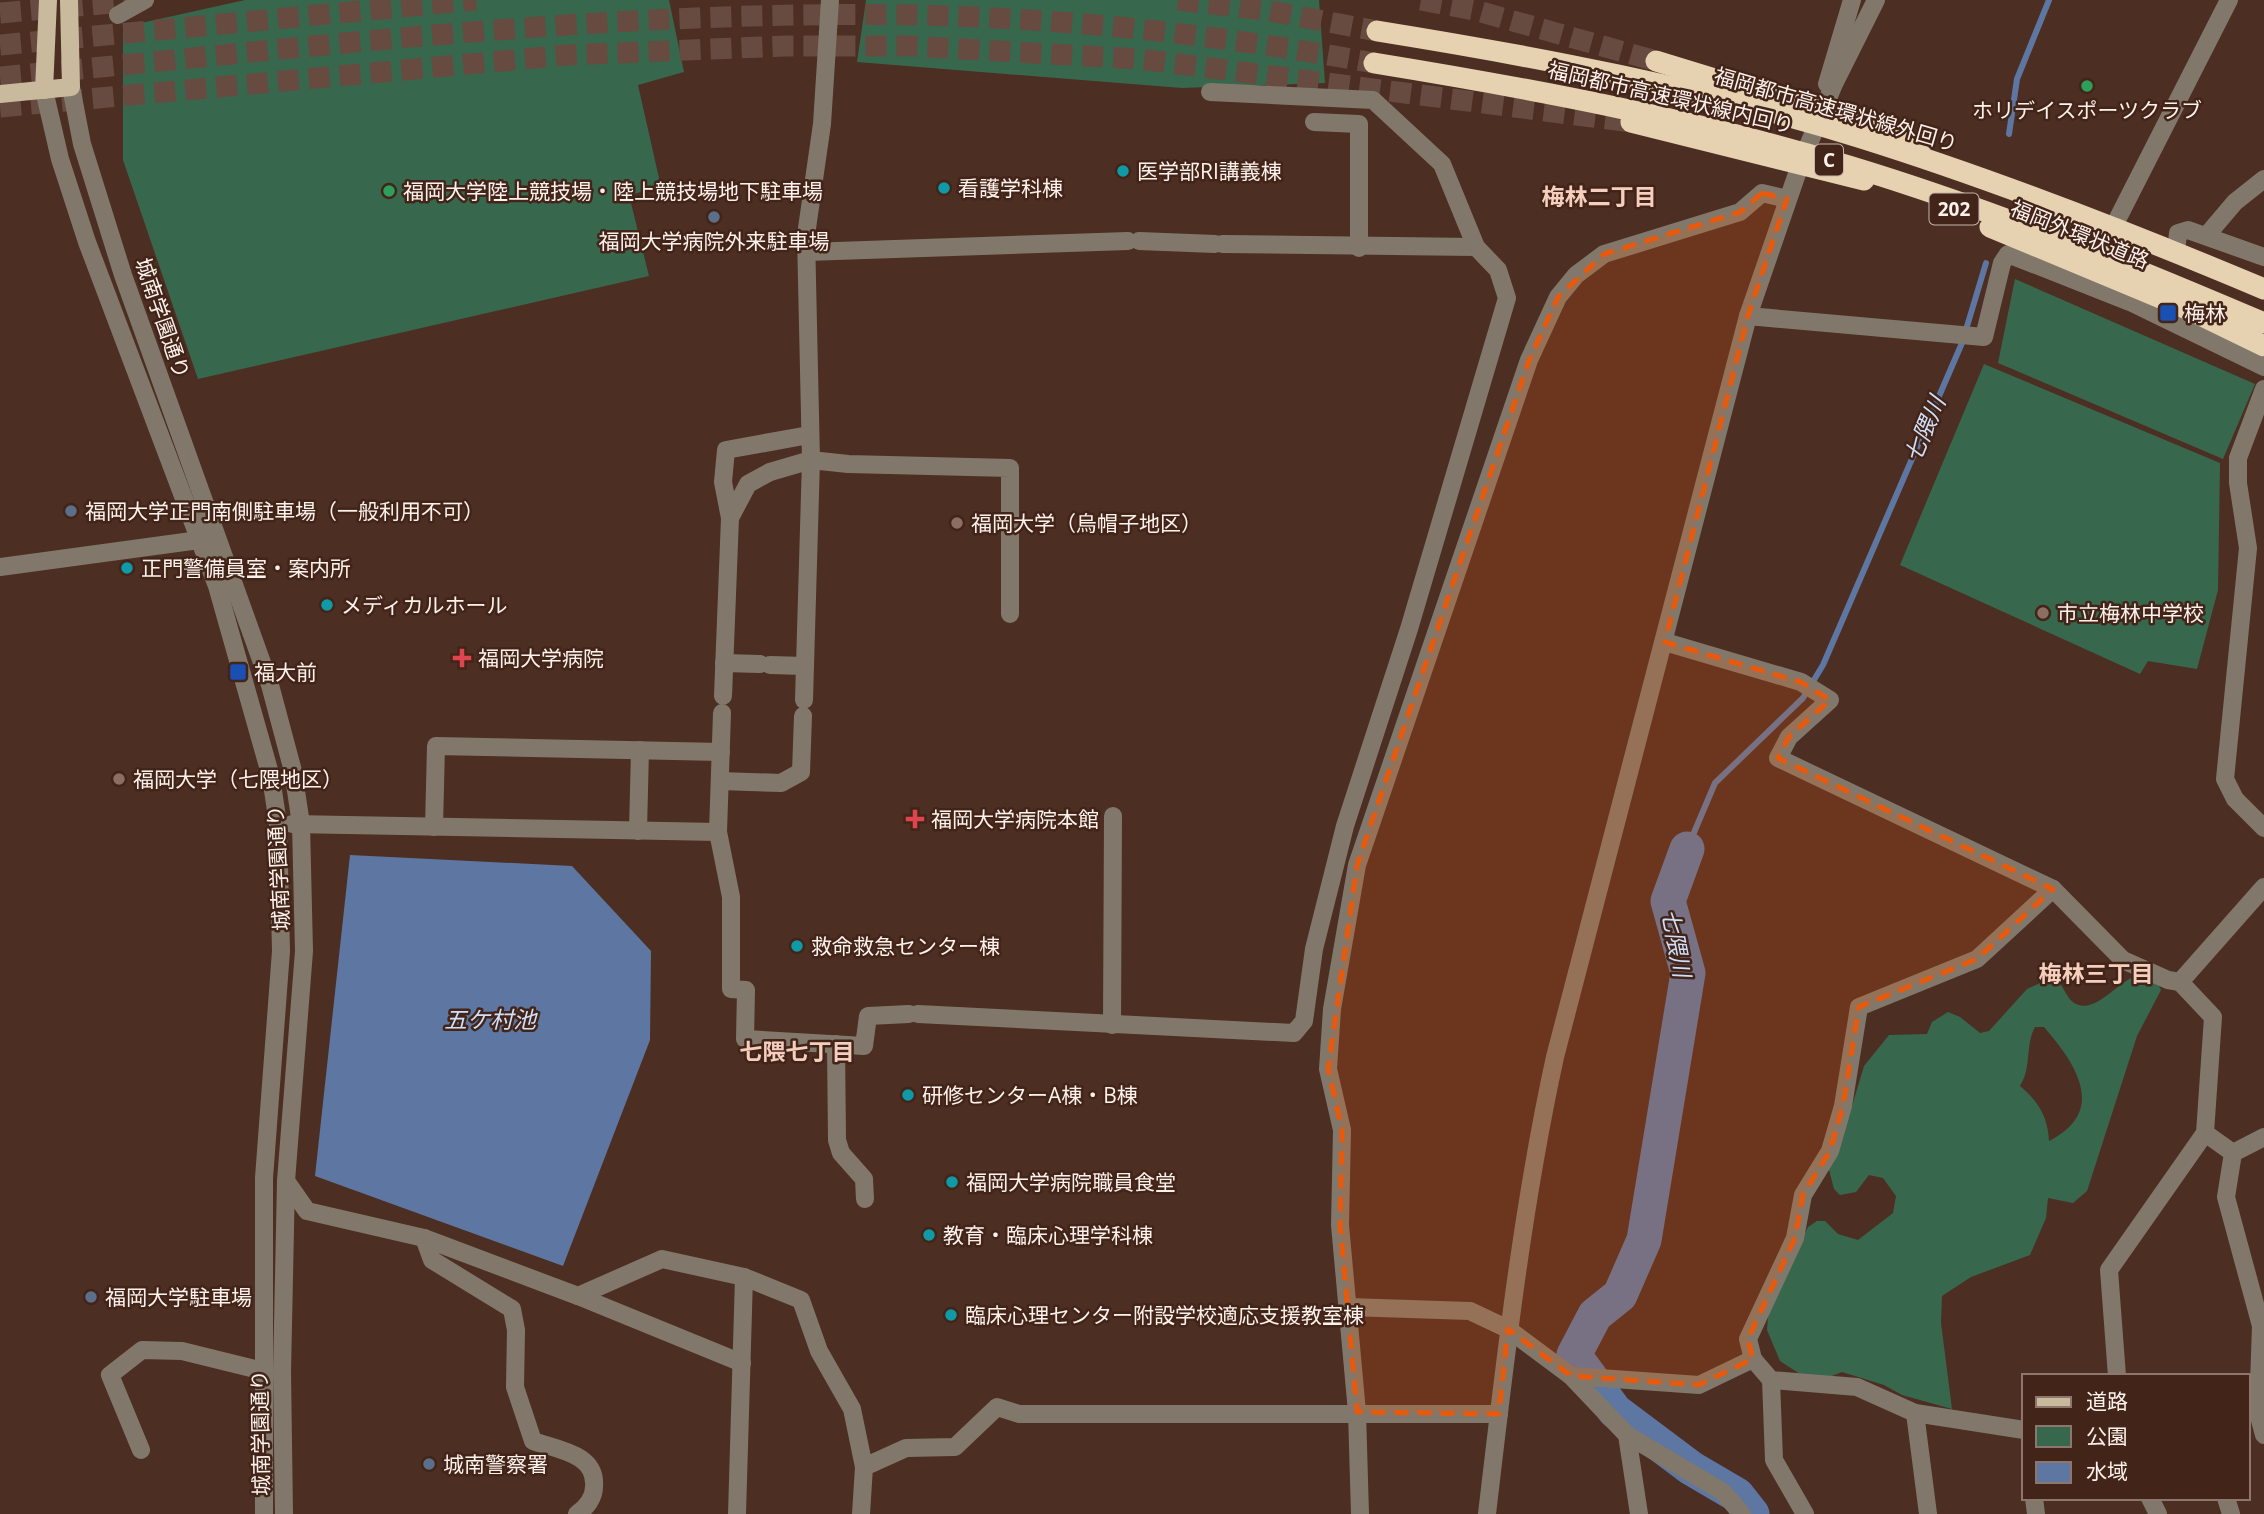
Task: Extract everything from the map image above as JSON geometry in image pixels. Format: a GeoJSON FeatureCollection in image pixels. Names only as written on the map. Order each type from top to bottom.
{"type":"FeatureCollection","features":[{"type":"Feature","properties":{"kind":"highway","name":"福岡都市高速環状線外回り"},"geometry":{"type":"LineString","coordinates":[[1377,31],[1589,68],[1844,133],[2087,217],[2264,289]]}},
{"type":"Feature","properties":{"kind":"highway","name":"福岡外環状道路"},"geometry":{"type":"LineString","coordinates":[[1656,61],[1822,112],[2118,218],[2264,281]]}},
{"type":"Feature","properties":{"kind":"highway","name":"福岡都市高速環状線内回り"},"geometry":{"type":"LineString","coordinates":[[1374,63],[1582,99],[1689,123],[1850,166],[2078,245],[2264,323]]}},
{"type":"Feature","properties":{"kind":"highway","name":"福岡外環状道路"},"geometry":{"type":"LineString","coordinates":[[1632,122],[1906,190],[2264,334]]}},
{"type":"Feature","properties":{"kind":"highway"},"geometry":{"type":"LineString","coordinates":[[1850,166],[2192,311],[2264,346]]}},
{"type":"Feature","properties":{"kind":"main road"},"geometry":{"type":"LineString","coordinates":[[44,90],[48,0]]}},
{"type":"Feature","properties":{"kind":"main road"},"geometry":{"type":"LineString","coordinates":[[0,94],[71,87],[69,0]]}},
{"type":"Feature","properties":{"kind":"street"},"geometry":{"type":"LineString","coordinates":[[118,15],[145,0]]}},
{"type":"Feature","properties":{"kind":"street"},"geometry":{"type":"LineString","coordinates":[[720,781],[781,783],[801,772],[811,460],[806,235],[822,124],[830,0]]}},
{"type":"Feature","properties":{"kind":"street"},"geometry":{"type":"LineString","coordinates":[[1822,112],[1827,81],[1852,0]]}},
{"type":"Feature","properties":{"kind":"street"},"geometry":{"type":"LineString","coordinates":[[1487,1514],[1508,1329],[1537,1141],[1555,1057],[1748,316],[1800,164],[1876,0]]}},
{"type":"Feature","properties":{"kind":"street"},"geometry":{"type":"LineString","coordinates":[[2118,218],[2230,0]]}},
{"type":"Feature","properties":{"kind":"street","name":"城南学園通り"},"geometry":{"type":"LineString","coordinates":[[71,87],[82,144],[124,275],[270,685],[293,771],[301,824],[304,951],[286,1181],[282,1372],[284,1514]]}},
{"type":"Feature","properties":{"kind":"street","name":"城南学園通り"},"geometry":{"type":"LineString","coordinates":[[44,90],[60,159],[88,242],[200,540],[239,658],[271,777],[278,824],[281,951],[264,1178],[264,1514]]}},
{"type":"Feature","properties":{"kind":"street"},"geometry":{"type":"LineString","coordinates":[[809,435],[726,450],[723,482],[730,518],[718,832],[731,897],[731,989],[746,990],[745,1039],[864,1046],[868,1016],[913,1014],[1294,1034],[1304,1021],[1314,949],[1345,826],[1409,629],[1507,298],[1498,270],[1476,247],[1442,164],[1373,100],[1210,92]]}},
{"type":"Feature","properties":{"kind":"street"},"geometry":{"type":"LineString","coordinates":[[1314,122],[1359,124],[1359,248]]}},
{"type":"Feature","properties":{"kind":"street"},"geometry":{"type":"LineString","coordinates":[[2207,235],[2235,202],[2264,179]]}},
{"type":"Feature","properties":{"kind":"street"},"geometry":{"type":"LineString","coordinates":[[1360,1514],[1357,1412],[1340,1226],[1342,1130],[1328,1069],[1332,1009],[1357,865],[1538,337],[1558,297],[1576,275],[1604,254],[1740,212],[1762,193],[1787,199]]}},
{"type":"Feature","properties":{"kind":"street"},"geometry":{"type":"LineString","coordinates":[[2177,243],[2178,233],[2188,230],[2264,257]]}},
{"type":"Feature","properties":{"kind":"street"},"geometry":{"type":"LineString","coordinates":[[807,252],[1134,241],[1359,248],[1476,247]]}},
{"type":"Feature","properties":{"kind":"street"},"geometry":{"type":"LineString","coordinates":[[1748,316],[1984,337],[2002,263],[2008,254],[2130,302],[2264,368]]}},
{"type":"Feature","properties":{"kind":"street"},"geometry":{"type":"LineString","coordinates":[[2264,389],[2238,458],[2238,483],[2248,548],[2225,779],[2235,799],[2264,828]]}},
{"type":"Feature","properties":{"kind":"street"},"geometry":{"type":"LineString","coordinates":[[730,518],[748,484],[770,472],[811,460],[848,464],[1010,468],[1010,614]]}},
{"type":"Feature","properties":{"kind":"street"},"geometry":{"type":"LineString","coordinates":[[0,567],[200,540]]}},
{"type":"Feature","properties":{"kind":"street"},"geometry":{"type":"LineString","coordinates":[[1665,642],[1801,682],[1830,700],[1789,737],[1778,758],[2053,889],[2123,960],[2168,980],[2180,982],[2213,1017],[2205,1133],[2109,1270],[2117,1374]]}},
{"type":"Feature","properties":{"kind":"street"},"geometry":{"type":"LineString","coordinates":[[724,663],[805,666]]}},
{"type":"Feature","properties":{"kind":"street"},"geometry":{"type":"LineString","coordinates":[[434,827],[436,746],[721,752]]}},
{"type":"Feature","properties":{"kind":"street"},"geometry":{"type":"LineString","coordinates":[[638,831],[640,750]]}},
{"type":"Feature","properties":{"kind":"street"},"geometry":{"type":"LineString","coordinates":[[1112,1025],[1113,816]]}},
{"type":"Feature","properties":{"kind":"street"},"geometry":{"type":"LineString","coordinates":[[278,824],[718,832]]}},
{"type":"Feature","properties":{"kind":"street"},"geometry":{"type":"LineString","coordinates":[[2180,982],[2264,887]]}},
{"type":"Feature","properties":{"kind":"street"},"geometry":{"type":"LineString","coordinates":[[1805,1514],[1774,1460],[1770,1380],[1753,1359],[1748,1339],[1795,1238],[1803,1195],[1830,1151],[1843,1107],[1859,1007],[1977,958],[2053,889]]}},
{"type":"Feature","properties":{"kind":"street"},"geometry":{"type":"LineString","coordinates":[[836,1044],[837,1140],[841,1153],[864,1178],[865,1199]]}},
{"type":"Feature","properties":{"kind":"street"},"geometry":{"type":"LineString","coordinates":[[2205,1133],[2233,1153]]}},
{"type":"Feature","properties":{"kind":"street"},"geometry":{"type":"LineString","coordinates":[[2233,1153],[2264,1137]]}},
{"type":"Feature","properties":{"kind":"street"},"geometry":{"type":"LineString","coordinates":[[2233,1153],[2226,1197],[2261,1326],[2258,1413],[2264,1435]]}},
{"type":"Feature","properties":{"kind":"street"},"geometry":{"type":"LineString","coordinates":[[286,1181],[307,1211],[424,1238],[578,1296],[741,1363]]}},
{"type":"Feature","properties":{"kind":"street"},"geometry":{"type":"LineString","coordinates":[[424,1238],[432,1260],[512,1309],[516,1330],[515,1387],[533,1441],[585,1459],[595,1474],[594,1495],[577,1514]]}},
{"type":"Feature","properties":{"kind":"street"},"geometry":{"type":"LineString","coordinates":[[578,1296],[663,1259],[744,1277],[801,1300],[820,1351],[852,1409],[864,1467],[861,1514]]}},
{"type":"Feature","properties":{"kind":"street"},"geometry":{"type":"LineString","coordinates":[[737,1514],[744,1277]]}},
{"type":"Feature","properties":{"kind":"street"},"geometry":{"type":"LineString","coordinates":[[1349,1307],[1469,1311],[1508,1329],[1571,1376],[1627,1435],[1723,1492],[1742,1514]]}},
{"type":"Feature","properties":{"kind":"street"},"geometry":{"type":"LineString","coordinates":[[141,1450],[110,1375],[142,1350],[182,1351],[263,1371]]}},
{"type":"Feature","properties":{"kind":"street"},"geometry":{"type":"LineString","coordinates":[[1571,1376],[1699,1385],[1753,1359]]}},
{"type":"Feature","properties":{"kind":"street"},"geometry":{"type":"LineString","coordinates":[[1770,1380],[1857,1387],[1915,1413],[2022,1435]]}},
{"type":"Feature","properties":{"kind":"street"},"geometry":{"type":"LineString","coordinates":[[864,1467],[906,1448],[955,1447],[997,1407],[1019,1414],[1499,1414]]}},
{"type":"Feature","properties":{"kind":"street"},"geometry":{"type":"LineString","coordinates":[[1915,1413],[1928,1514]]}},
{"type":"Feature","properties":{"kind":"street"},"geometry":{"type":"LineString","coordinates":[[1627,1435],[1639,1514]]}},
{"type":"Feature","properties":{"kind":"highlighted area"},"geometry":{"type":"Polygon","coordinates":[[[1762,193],[1787,199],[1748,316],[1665,642],[1801,682],[1830,700],[1789,737],[1778,758],[2053,889],[1977,959],[1859,1007],[1843,1106],[1830,1151],[1803,1195],[1795,1238],[1748,1339],[1753,1359],[1699,1385],[1571,1376],[1508,1329],[1499,1414],[1357,1412],[1340,1225],[1342,1130],[1328,1069],[1357,865],[1529,360],[1558,297],[1604,254],[1740,212],[1762,193]]]}},
{"type":"Feature","properties":{"kind":"green space","name":"福岡大学陸上競技場・陸上競技場地下駐車場"},"geometry":{"type":"Polygon","coordinates":[[[245,0],[669,0],[684,72],[638,85],[661,187],[629,195],[649,276],[198,379],[123,160],[123,27],[245,0]]]}},
{"type":"Feature","properties":{"kind":"green space"},"geometry":{"type":"Polygon","coordinates":[[[866,0],[1319,0],[1325,83],[1182,88],[857,62],[866,0]]]}},
{"type":"Feature","properties":{"kind":"green space"},"geometry":{"type":"Polygon","coordinates":[[[2015,279],[2255,384],[2223,459],[1998,363],[2015,279]]]}},
{"type":"Feature","properties":{"kind":"green space"},"geometry":{"type":"Polygon","coordinates":[[[1984,364],[2220,463],[2218,590],[2197,669],[2148,661],[2140,674],[1900,565],[1984,364]]]}},
{"type":"Feature","properties":{"kind":"green space"},"geometry":{"type":"Polygon","coordinates":[[[2139,975],[2157,982],[2161,990],[2137,1036],[2087,1191],[2073,1203],[2048,1198],[2046,1218],[2030,1255],[1971,1277],[1942,1296],[1941,1323],[1952,1409],[1902,1395],[1884,1385],[1842,1372],[1814,1383],[1780,1361],[1767,1330],[1769,1306],[1808,1227],[1817,1221],[1825,1221],[1838,1234],[1858,1240],[1893,1213],[1896,1196],[1883,1178],[1869,1175],[1856,1192],[1840,1195],[1834,1189],[1828,1166],[1849,1116],[1864,1066],[1889,1035],[1927,1034],[1932,1022],[1948,1012],[1960,1017],[1980,1033],[1989,1031],[2027,989],[2051,978],[2059,983],[2072,1001],[2084,1006],[2100,1000],[2139,975]],[[2035,1027],[2032,1034],[2026,1071],[2020,1086],[2041,1110],[2047,1124],[2049,1141],[2067,1129],[2078,1116],[2082,1102],[2081,1087],[2075,1071],[2044,1027],[2035,1027]]]}},
{"type":"Feature","properties":{"kind":"water","name":"五ケ村池"},"geometry":{"type":"Polygon","coordinates":[[[350,855],[572,866],[651,951],[650,1040],[563,1266],[315,1176],[350,855]]]}},
{"type":"Feature","properties":{"kind":"waterway","name":"七隈川"},"geometry":{"type":"LineString","coordinates":[[2009,134],[2017,79],[2049,0]]}},
{"type":"Feature","properties":{"kind":"waterway","name":"七隈川"},"geometry":{"type":"LineString","coordinates":[[1687,849],[1715,783],[1803,698],[1823,665],[1962,343],[1986,263]]}},
{"type":"Feature","properties":{"kind":"waterway","name":"七隈川"},"geometry":{"type":"LineString","coordinates":[[1687,849],[1668,901],[1688,973],[1644,1240],[1620,1295],[1595,1315],[1574,1355],[1615,1411],[1691,1468],[1737,1495],[1752,1514]]}},
{"type":"Feature","properties":{"kind":"tunnel"},"geometry":{"type":"LineString","coordinates":[[0,13],[146,0]]}},
{"type":"Feature","properties":{"kind":"tunnel"},"geometry":{"type":"LineString","coordinates":[[0,45],[476,0]]}},
{"type":"Feature","properties":{"kind":"tunnel"},"geometry":{"type":"LineString","coordinates":[[1178,0],[1270,11],[1377,31]]}},
{"type":"Feature","properties":{"kind":"tunnel"},"geometry":{"type":"LineString","coordinates":[[1421,0],[1474,10],[1656,61]]}},
{"type":"Feature","properties":{"kind":"tunnel"},"geometry":{"type":"LineString","coordinates":[[0,77],[455,33],[683,18],[798,15],[912,15],[1086,24],[1201,36],[1374,63]]}},
{"type":"Feature","properties":{"kind":"tunnel"},"geometry":{"type":"LineString","coordinates":[[0,107],[567,55],[786,46],[911,46],[1140,59],[1631,122]]}},
{"type":"Feature","properties":{"kind":"place","name":"ホリデイスポーツクラブ"},"geometry":{"type":"Point","coordinates":[2087,86]}},
{"type":"Feature","properties":{"kind":"place","name":"医学部RI講義棟"},"geometry":{"type":"Point","coordinates":[1123,171]}},
{"type":"Feature","properties":{"kind":"place","name":"看護学科棟"},"geometry":{"type":"Point","coordinates":[944,188]}},
{"type":"Feature","properties":{"kind":"place","name":"福岡大学陸上競技場・陸上競技場地下駐車場"},"geometry":{"type":"Point","coordinates":[389,191]}},
{"type":"Feature","properties":{"kind":"place","name":"福岡大学病院外来駐車場"},"geometry":{"type":"Point","coordinates":[714,217]}},
{"type":"Feature","properties":{"kind":"place","name":"梅林"},"geometry":{"type":"Point","coordinates":[2168,313]}},
{"type":"Feature","properties":{"kind":"place","name":"福岡大学正門南側駐車場（一般利用不可）"},"geometry":{"type":"Point","coordinates":[71,511]}},
{"type":"Feature","properties":{"kind":"place","name":"福岡大学（烏帽子地区）"},"geometry":{"type":"Point","coordinates":[957,523]}},
{"type":"Feature","properties":{"kind":"place","name":"正門警備員室・案内所"},"geometry":{"type":"Point","coordinates":[127,568]}},
{"type":"Feature","properties":{"kind":"place","name":"メディカルホール"},"geometry":{"type":"Point","coordinates":[327,605]}},
{"type":"Feature","properties":{"kind":"place","name":"市立梅林中学校"},"geometry":{"type":"Point","coordinates":[2043,613]}},
{"type":"Feature","properties":{"kind":"place","name":"福岡大学病院"},"geometry":{"type":"Point","coordinates":[462,658]}},
{"type":"Feature","properties":{"kind":"place","name":"福大前"},"geometry":{"type":"Point","coordinates":[238,672]}},
{"type":"Feature","properties":{"kind":"place","name":"福岡大学（七隈地区）"},"geometry":{"type":"Point","coordinates":[119,779]}},
{"type":"Feature","properties":{"kind":"place","name":"福岡大学病院本館"},"geometry":{"type":"Point","coordinates":[915,819]}},
{"type":"Feature","properties":{"kind":"place","name":"救命救急センター棟"},"geometry":{"type":"Point","coordinates":[797,946]}},
{"type":"Feature","properties":{"kind":"place","name":"研修センターA棟・B棟"},"geometry":{"type":"Point","coordinates":[908,1095]}},
{"type":"Feature","properties":{"kind":"place","name":"福岡大学病院職員食堂"},"geometry":{"type":"Point","coordinates":[952,1182]}},
{"type":"Feature","properties":{"kind":"place","name":"教育・臨床心理学科棟"},"geometry":{"type":"Point","coordinates":[929,1235]}},
{"type":"Feature","properties":{"kind":"place","name":"福岡大学駐車場"},"geometry":{"type":"Point","coordinates":[91,1297]}},
{"type":"Feature","properties":{"kind":"place","name":"臨床心理センター附設学校適応支援教室棟"},"geometry":{"type":"Point","coordinates":[951,1315]}},
{"type":"Feature","properties":{"kind":"place","name":"城南警察署"},"geometry":{"type":"Point","coordinates":[429,1464]}},
{"type":"Feature","properties":{"kind":"district","name":"梅林二丁目"},"geometry":{"type":"Point","coordinates":[1599,196]}},
{"type":"Feature","properties":{"kind":"district","name":"梅林三丁目"},"geometry":{"type":"Point","coordinates":[2096,973]}},
{"type":"Feature","properties":{"kind":"district","name":"七隈七丁目"},"geometry":{"type":"Point","coordinates":[797,1051]}}]}
